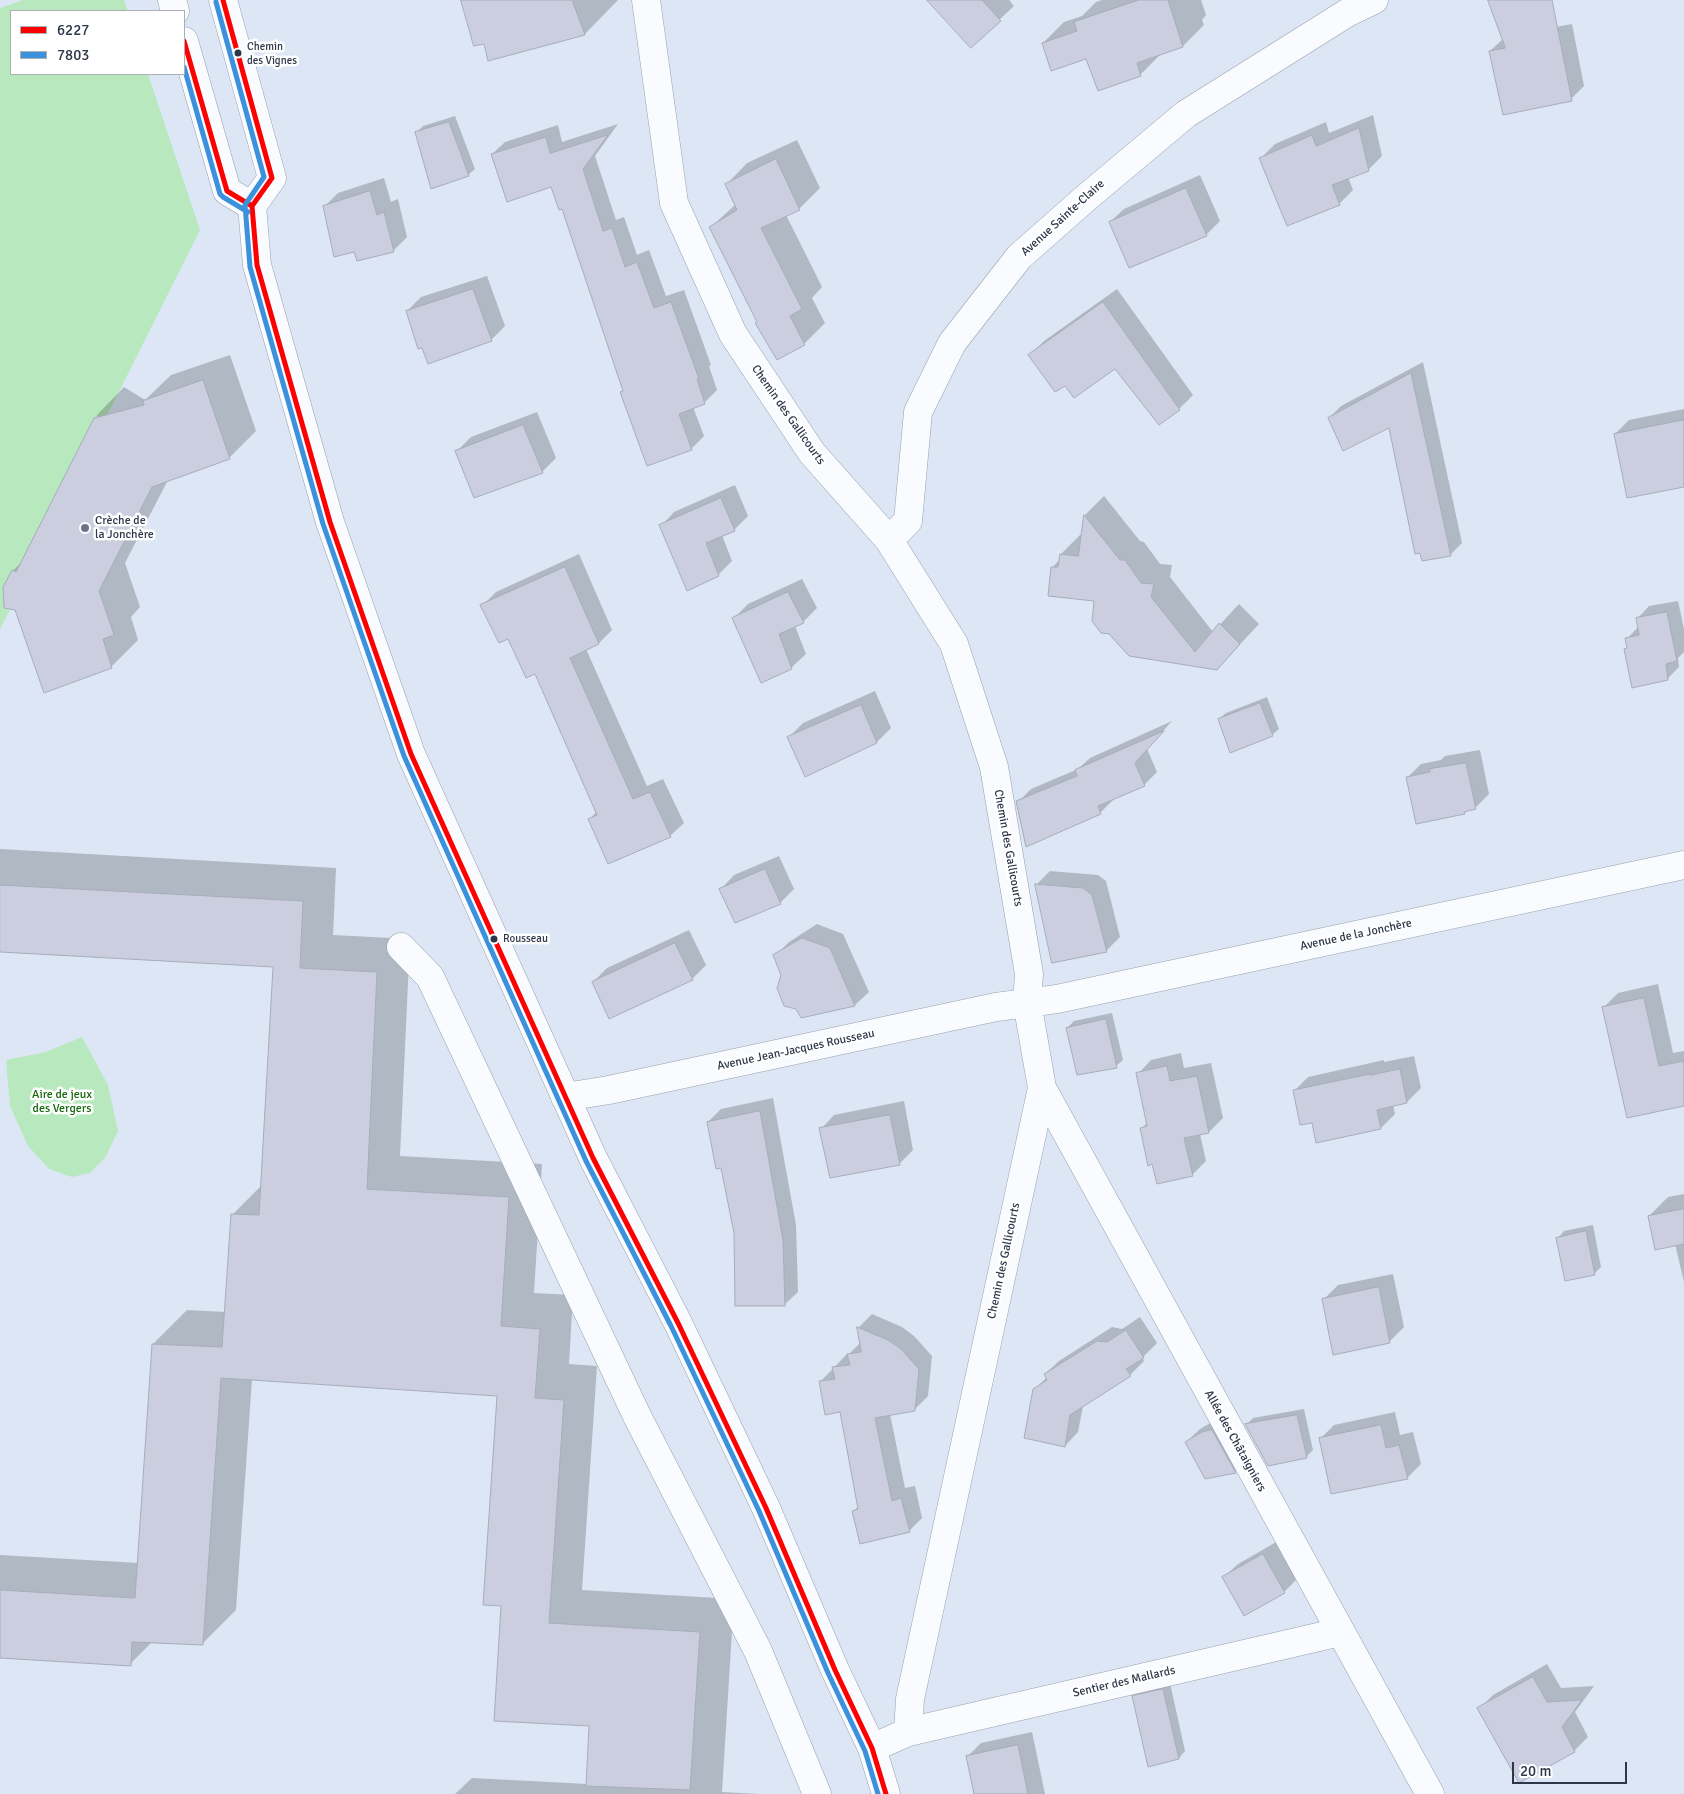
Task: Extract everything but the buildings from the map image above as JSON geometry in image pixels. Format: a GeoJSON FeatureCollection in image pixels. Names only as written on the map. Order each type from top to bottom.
{"type":"FeatureCollection","features":[{"type":"Feature","properties":{"kind":"street"},"geometry":{"type":"LineString","coordinates":[[223,0],[272,178],[252,206],[258,265],[325,503],[404,735],[593,1158],[678,1323],[766,1508],[835,1670],[872,1748],[886,1794]]}},
{"type":"Feature","properties":{"kind":"street","name":"Chemin des Gallicourts"},"geometry":{"type":"LineString","coordinates":[[646,0],[674,202],[733,334],[812,454],[889,540],[954,644],[994,768],[1029,974],[1027,1002],[1042,1088],[912,1689],[908,1732]]}},
{"type":"Feature","properties":{"kind":"street","name":"Avenue Sainte-Claire"},"geometry":{"type":"LineString","coordinates":[[889,540],[908,521],[918,412],[952,343],[1019,257],[1086,196],[1186,114],[1347,13],[1374,0]]}},
{"type":"Feature","properties":{"kind":"street"},"geometry":{"type":"LineString","coordinates":[[185,44],[227,191],[252,206]]}},
{"type":"Feature","properties":{"kind":"street","name":"Avenue de la Jonchère"},"geometry":{"type":"LineString","coordinates":[[1027,1002],[1067,997],[1684,865]]}},
{"type":"Feature","properties":{"kind":"street"},"geometry":{"type":"LineString","coordinates":[[401,948],[430,977],[637,1416],[758,1652],[817,1794]]}},
{"type":"Feature","properties":{"kind":"street","name":"Avenue Jean-Jacques Rousseau"},"geometry":{"type":"LineString","coordinates":[[565,1097],[609,1090],[1027,1002]]}},
{"type":"Feature","properties":{"kind":"street","name":"Allée des Châtaigniers"},"geometry":{"type":"LineString","coordinates":[[1042,1088],[1430,1794]]}},
{"type":"Feature","properties":{"kind":"street","name":"Sentier des Mallards"},"geometry":{"type":"LineString","coordinates":[[908,1732],[1340,1632]]}},
{"type":"Feature","properties":{"kind":"street"},"geometry":{"type":"LineString","coordinates":[[872,1748],[908,1732]]}},
{"type":"Feature","properties":{"kind":"green space"},"geometry":{"type":"Polygon","coordinates":[[[23,0],[124,0],[128,10],[10,10],[10,75],[148,75],[200,230],[0,629],[0,8],[23,0]]]}},
{"type":"Feature","properties":{"kind":"green space","name":"Aire de jeux des Vergers"},"geometry":{"type":"Polygon","coordinates":[[[82,1037],[108,1085],[118,1131],[105,1158],[90,1173],[72,1177],[49,1169],[28,1146],[10,1106],[6,1060],[46,1052],[82,1037]]]}},
{"type":"Feature","properties":{"kind":"transit line","name":"6227"},"geometry":{"type":"LineString","coordinates":[[223,0],[272,178],[252,206],[257,265],[330,522],[411,754],[593,1158],[678,1323],[766,1508],[835,1670],[872,1748],[886,1794]]}},
{"type":"Feature","properties":{"kind":"transit line","name":"7803"},"geometry":{"type":"LineString","coordinates":[[216,2],[264,177],[245,205],[250,267],[323,524],[404,756],[586,1161],[671,1326],[759,1511],[828,1673],[865,1751],[878,1794]]}},
{"type":"Feature","properties":{"kind":"transit line","name":"6227"},"geometry":{"type":"LineString","coordinates":[[185,44],[227,191],[252,206]]}},
{"type":"Feature","properties":{"kind":"transit line","name":"7803"},"geometry":{"type":"LineString","coordinates":[[185,71],[220,194],[248,212]]}},
{"type":"Feature","properties":{"kind":"place","name":"Chemin des Vignes"},"geometry":{"type":"Point","coordinates":[238,53]}},
{"type":"Feature","properties":{"kind":"place","name":"Crèche de la Jonchère"},"geometry":{"type":"Point","coordinates":[85,528]}},
{"type":"Feature","properties":{"kind":"place","name":"Rousseau"},"geometry":{"type":"Point","coordinates":[494,939]}}]}
